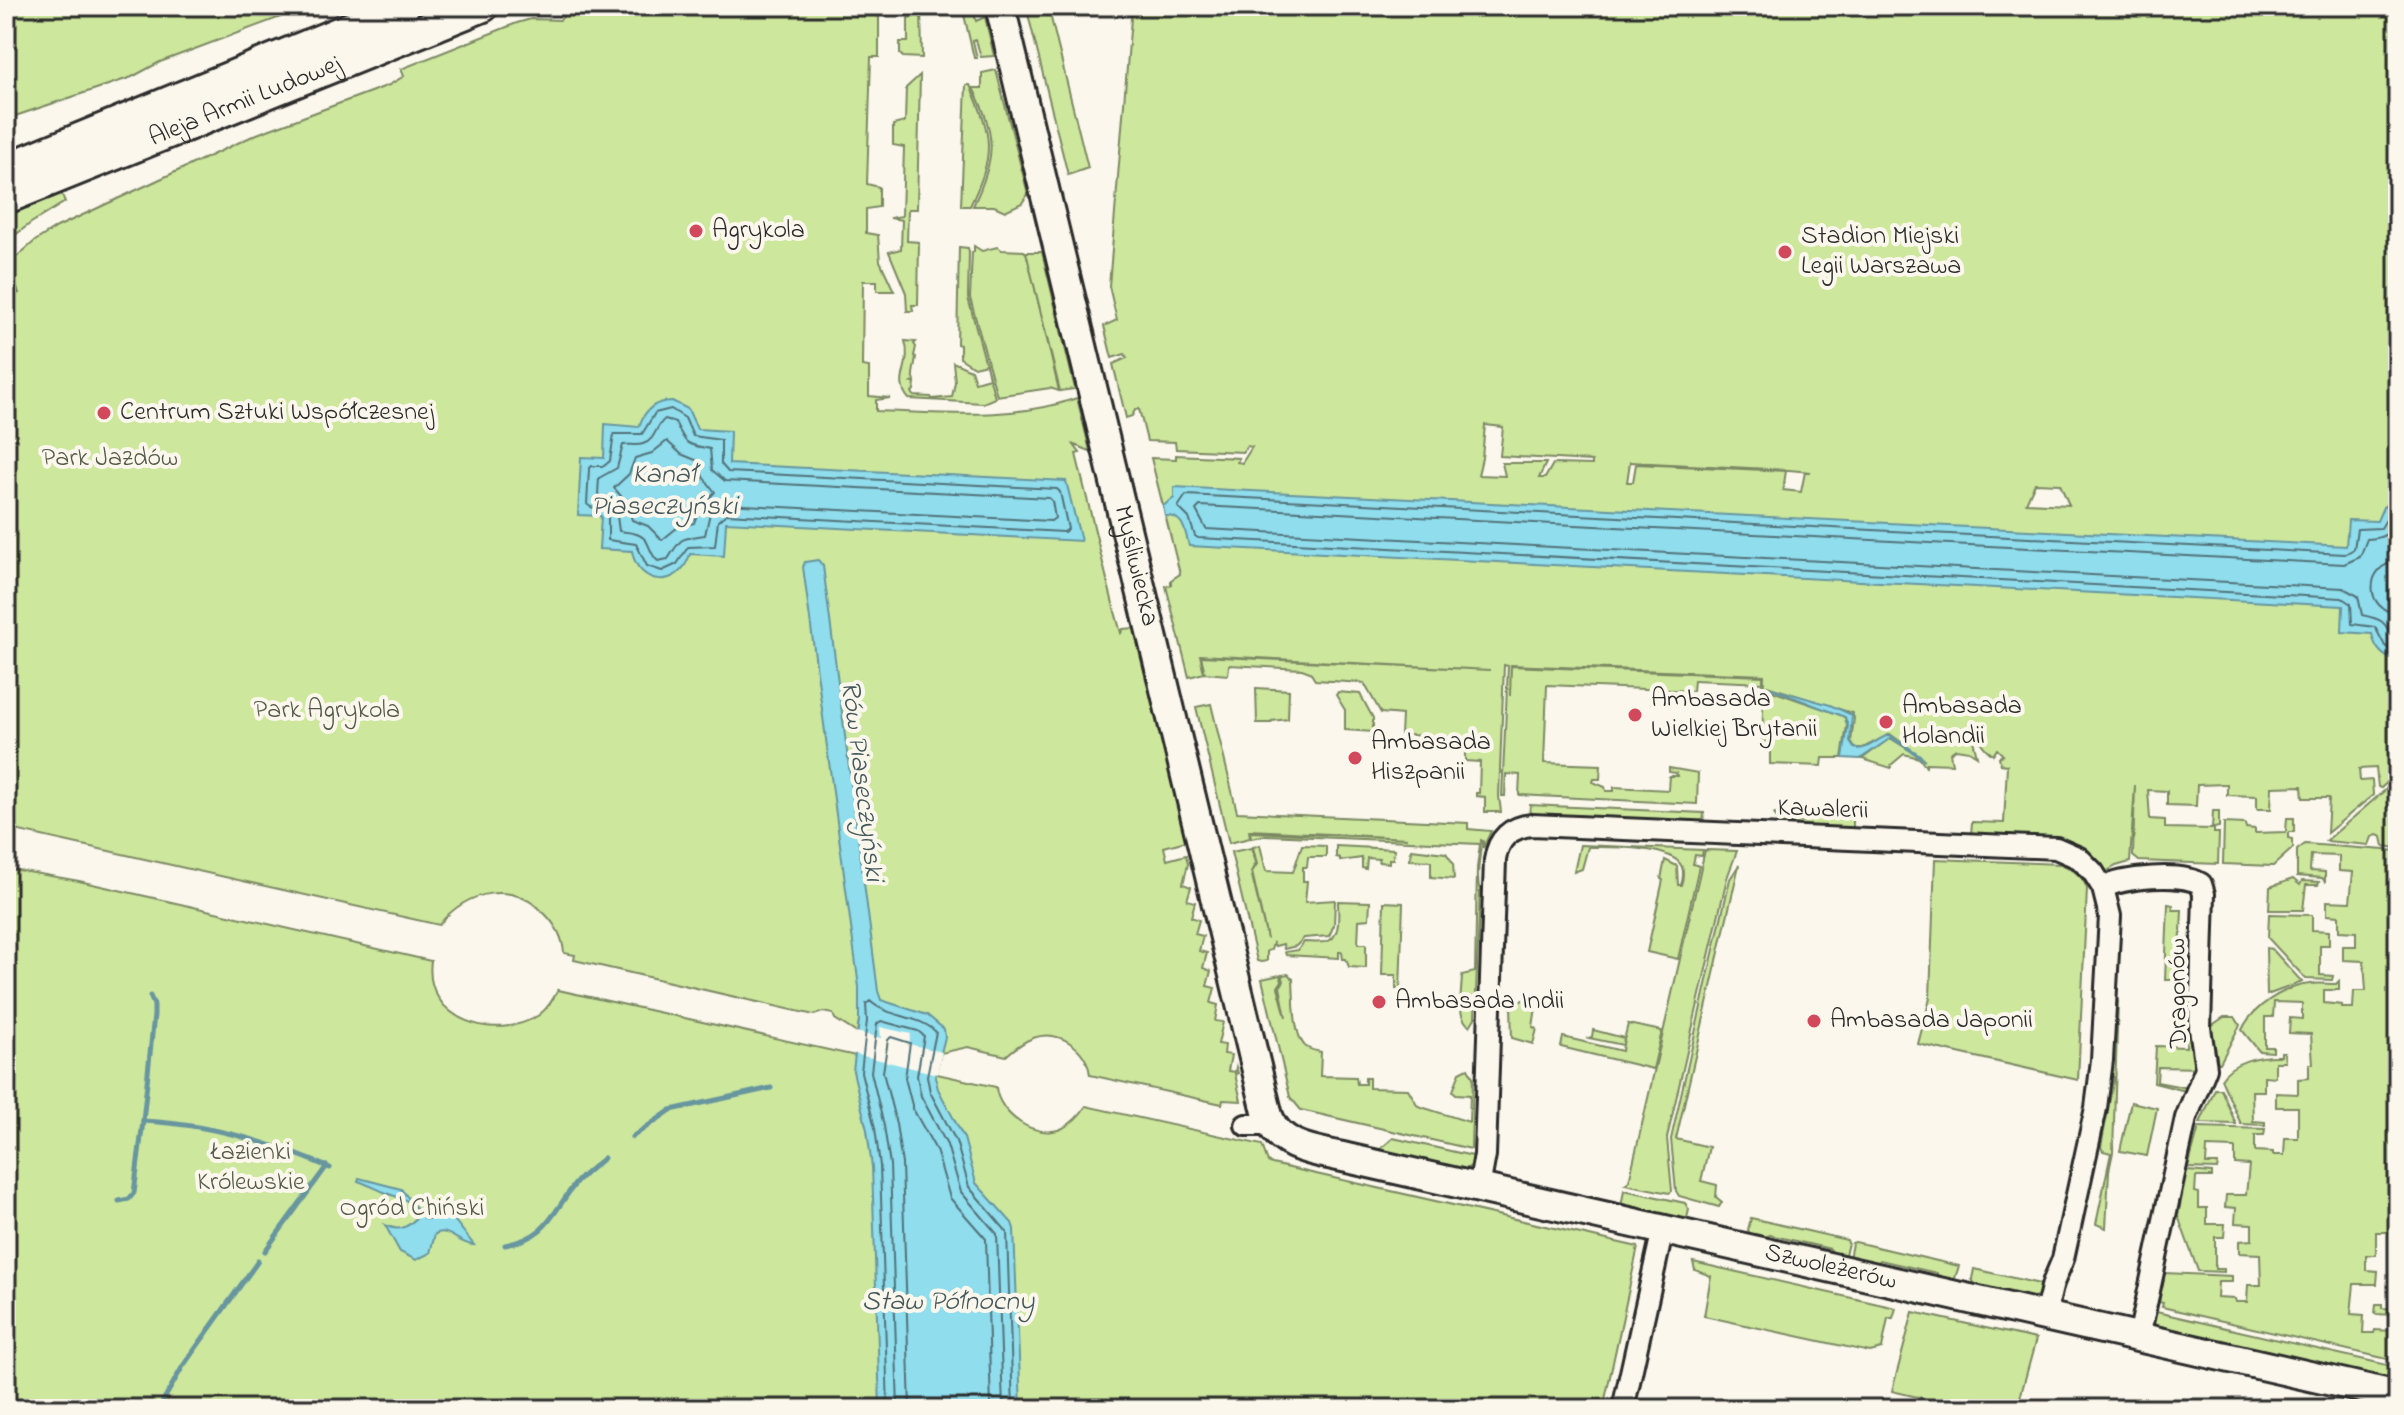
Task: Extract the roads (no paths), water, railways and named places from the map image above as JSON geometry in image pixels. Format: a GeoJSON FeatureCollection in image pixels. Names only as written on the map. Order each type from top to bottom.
{"type":"FeatureCollection","features":[{"type":"Feature","properties":{"kind":"main road","name":"Aleja Armii Ludowej"},"geometry":{"type":"LineString","coordinates":[[6,198],[404,6]]}},
{"type":"Feature","properties":{"kind":"main road","name":"Aleja Armii Ludowej"},"geometry":{"type":"LineString","coordinates":[[6,169],[483,6]]}},
{"type":"Feature","properties":{"kind":"street","name":"Myśliwiecka"},"geometry":{"type":"LineString","coordinates":[[1000,6],[1163,689],[1259,1125]]}},
{"type":"Feature","properties":{"kind":"street","name":"Kawalerii"},"geometry":{"type":"LineString","coordinates":[[1479,1188],[1485,1155],[1495,860],[1500,842],[1514,829],[1528,825],[2045,846],[2079,858],[2103,888]]}},
{"type":"Feature","properties":{"kind":"street","name":"Dragonów"},"geometry":{"type":"LineString","coordinates":[[2103,888],[2136,878],[2188,879],[2201,884],[2204,894],[2200,1028],[2206,1068],[2186,1118],[2139,1337]]}},
{"type":"Feature","properties":{"kind":"street"},"geometry":{"type":"LineString","coordinates":[[2053,1317],[2053,1283],[2063,1259],[2101,1072],[2110,916],[2103,888]]}},
{"type":"Feature","properties":{"kind":"street","name":"Szwoleżerów"},"geometry":{"type":"LineString","coordinates":[[1259,1125],[1295,1145],[2398,1396]]}},
{"type":"Feature","properties":{"kind":"street"},"geometry":{"type":"LineString","coordinates":[[1623,1409],[1663,1229]]}},
{"type":"Feature","properties":{"kind":"water","name":"Kanał Piaseczyński"},"geometry":{"type":"Polygon","coordinates":[[[672,401],[688,409],[697,429],[730,431],[729,464],[1066,481],[1081,541],[726,522],[724,556],[690,554],[678,573],[669,578],[650,577],[642,572],[632,551],[599,549],[601,516],[578,515],[581,457],[604,458],[605,424],[639,427],[651,408],[672,401]]]}},
{"type":"Feature","properties":{"kind":"water"},"geometry":{"type":"Polygon","coordinates":[[[1174,487],[2346,546],[2348,520],[2377,521],[2383,507],[2398,498],[2398,580],[2394,580],[2389,587],[2393,595],[2398,596],[2398,661],[2380,652],[2372,634],[2342,632],[2343,606],[1189,546],[1180,521],[1165,516],[1163,506],[1174,498],[1174,487]]]}},
{"type":"Feature","properties":{"kind":"water","name":"Staw Północny"},"geometry":{"type":"Polygon","coordinates":[[[818,560],[823,566],[878,991],[881,1000],[927,1015],[944,1029],[945,1037],[935,1077],[938,1089],[964,1138],[976,1183],[1012,1223],[1021,1409],[880,1409],[872,1167],[853,1071],[859,1021],[859,987],[803,567],[805,562],[818,560]]]}},
{"type":"Feature","properties":{"kind":"water"},"geometry":{"type":"Polygon","coordinates":[[[1767,687],[1830,705],[1852,715],[1850,742],[1854,748],[1864,748],[1890,735],[1924,760],[1891,738],[1860,759],[1843,758],[1848,726],[1845,717],[1767,687]]]}},
{"type":"Feature","properties":{"kind":"water"},"geometry":{"type":"Polygon","coordinates":[[[359,1178],[401,1189],[425,1219],[436,1219],[443,1212],[448,1212],[474,1245],[440,1232],[435,1234],[430,1253],[416,1260],[400,1252],[385,1225],[394,1228],[407,1226],[418,1216],[405,1200],[358,1181],[359,1178]]]}},
{"type":"Feature","properties":{"kind":"waterway"},"geometry":{"type":"LineString","coordinates":[[150,996],[154,1015],[143,1121],[215,1130],[284,1150],[330,1168]]}},
{"type":"Feature","properties":{"kind":"waterway"},"geometry":{"type":"LineString","coordinates":[[632,1137],[671,1110],[771,1088]]}},
{"type":"Feature","properties":{"kind":"waterway"},"geometry":{"type":"LineString","coordinates":[[119,1201],[129,1199],[134,1193],[143,1121]]}},
{"type":"Feature","properties":{"kind":"waterway"},"geometry":{"type":"LineString","coordinates":[[505,1245],[540,1230],[578,1180],[604,1158]]}},
{"type":"Feature","properties":{"kind":"waterway"},"geometry":{"type":"LineString","coordinates":[[265,1251],[327,1166]]}},
{"type":"Feature","properties":{"kind":"waterway"},"geometry":{"type":"LineString","coordinates":[[163,1401],[183,1366],[258,1261]]}},
{"type":"Feature","properties":{"kind":"place","name":"Agrykola"},"geometry":{"type":"Point","coordinates":[696,231]}},
{"type":"Feature","properties":{"kind":"place","name":"Stadion Miejski Legii Warszawa"},"geometry":{"type":"Point","coordinates":[1785,252]}},
{"type":"Feature","properties":{"kind":"place","name":"Centrum Sztuki Współczesnej"},"geometry":{"type":"Point","coordinates":[104,413]}},
{"type":"Feature","properties":{"kind":"place","name":"Ambasada Wielkiej Brytanii"},"geometry":{"type":"Point","coordinates":[1635,715]}},
{"type":"Feature","properties":{"kind":"place","name":"Ambasada Holandii"},"geometry":{"type":"Point","coordinates":[1886,722]}},
{"type":"Feature","properties":{"kind":"place","name":"Ambasada Hiszpanii"},"geometry":{"type":"Point","coordinates":[1355,758]}},
{"type":"Feature","properties":{"kind":"place","name":"Ambasada Indii"},"geometry":{"type":"Point","coordinates":[1379,1002]}},
{"type":"Feature","properties":{"kind":"place","name":"Ambasada Japonii"},"geometry":{"type":"Point","coordinates":[1814,1021]}},
{"type":"Feature","properties":{"kind":"park label","name":"Park Jazdów"},"geometry":{"type":"Point","coordinates":[110,459]}},
{"type":"Feature","properties":{"kind":"park label","name":"Park Agrykola"},"geometry":{"type":"Point","coordinates":[327,711]}},
{"type":"Feature","properties":{"kind":"park label","name":"Łazienki Królewskie"},"geometry":{"type":"Point","coordinates":[251,1168]}},
{"type":"Feature","properties":{"kind":"park label","name":"Ogród Chiński"},"geometry":{"type":"Point","coordinates":[412,1209]}},
{"type":"Feature","properties":{"kind":"water label","name":"Rów Piaseczyński"},"geometry":{"type":"Point","coordinates":[861,781]}}]}
